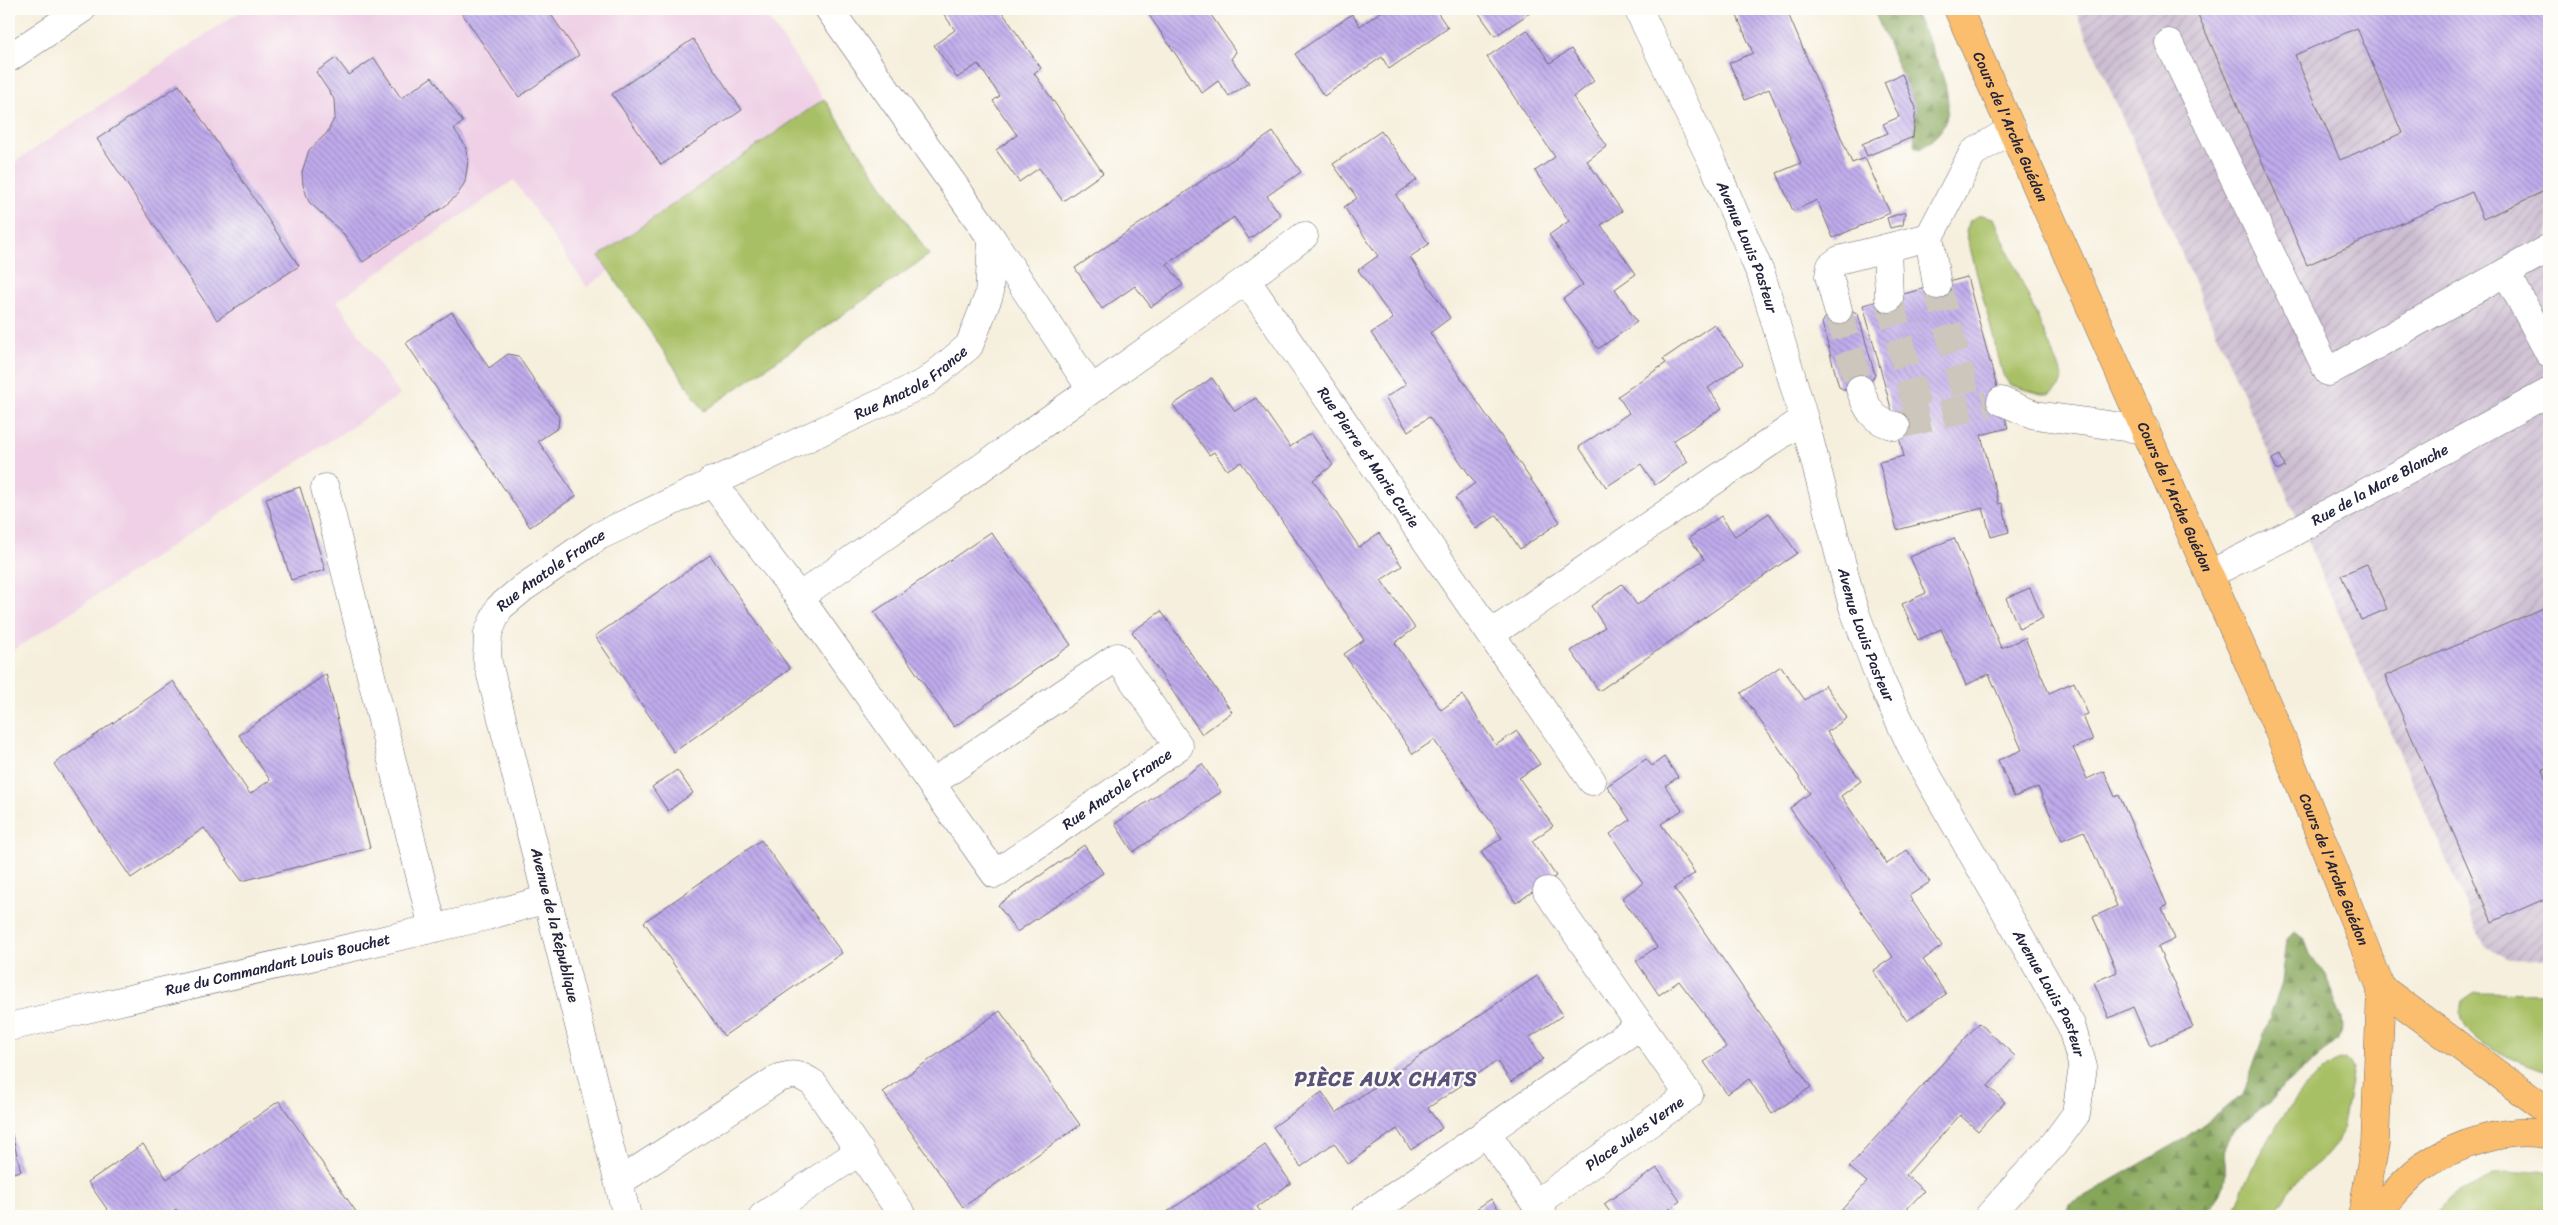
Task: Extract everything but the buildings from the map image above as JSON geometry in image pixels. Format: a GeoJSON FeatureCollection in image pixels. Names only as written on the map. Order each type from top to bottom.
{"type":"FeatureCollection","features":[{"type":"Feature","properties":{"kind":"main road","name":"Cours de l'Arche Guédon"},"geometry":{"type":"LineString","coordinates":[[1958,9],[2210,574],[2276,727],[2381,988],[2375,1144],[2362,1216]]}},
{"type":"Feature","properties":{"kind":"main road"},"geometry":{"type":"LineString","coordinates":[[2381,988],[2549,1112]]}},
{"type":"Feature","properties":{"kind":"main road"},"geometry":{"type":"LineString","coordinates":[[2376,1216],[2421,1167],[2476,1140],[2536,1132],[2549,1135]]}},
{"type":"Feature","properties":{"kind":"street"},"geometry":{"type":"LineString","coordinates":[[9,58],[82,9]]}},
{"type":"Feature","properties":{"kind":"street"},"geometry":{"type":"LineString","coordinates":[[830,9],[992,239],[1091,388]]}},
{"type":"Feature","properties":{"kind":"street","name":"Avenue Louis Pasteur"},"geometry":{"type":"LineString","coordinates":[[1638,9],[1713,163],[1762,277],[1804,419],[1853,607],[1880,679],[1915,754],[2071,1025],[2082,1067],[2076,1114],[2054,1144],[1989,1216]]}},
{"type":"Feature","properties":{"kind":"street"},"geometry":{"type":"LineString","coordinates":[[2169,43],[2328,372],[2549,248]]}},
{"type":"Feature","properties":{"kind":"street"},"geometry":{"type":"LineString","coordinates":[[1937,285],[1929,237],[1973,153],[2012,129]]}},
{"type":"Feature","properties":{"kind":"street"},"geometry":{"type":"LineString","coordinates":[[799,597],[1091,388],[1246,280],[1304,236]]}},
{"type":"Feature","properties":{"kind":"street"},"geometry":{"type":"LineString","coordinates":[[1838,310],[1829,276],[1831,266],[1840,260],[1929,237]]}},
{"type":"Feature","properties":{"kind":"street","name":"Rue Anatole France"},"geometry":{"type":"LineString","coordinates":[[488,633],[499,608],[523,588],[599,536],[926,382],[969,346],[989,295],[992,239]]}},
{"type":"Feature","properties":{"kind":"street"},"geometry":{"type":"LineString","coordinates":[[1887,248],[1889,298]]}},
{"type":"Feature","properties":{"kind":"street"},"geometry":{"type":"LineString","coordinates":[[2506,272],[2549,353]]}},
{"type":"Feature","properties":{"kind":"street","name":"Rue Pierre et Marie Curie"},"geometry":{"type":"LineString","coordinates":[[1246,280],[1592,781]]}},
{"type":"Feature","properties":{"kind":"street"},"geometry":{"type":"LineString","coordinates":[[1860,389],[1868,411],[1886,424],[1896,426]]}},
{"type":"Feature","properties":{"kind":"street","name":"Rue de la Mare Blanche"},"geometry":{"type":"LineString","coordinates":[[2210,574],[2290,534],[2549,392]]}},
{"type":"Feature","properties":{"kind":"street"},"geometry":{"type":"LineString","coordinates":[[2001,401],[2035,415],[2146,430]]}},
{"type":"Feature","properties":{"kind":"street"},"geometry":{"type":"LineString","coordinates":[[1491,634],[1804,419]]}},
{"type":"Feature","properties":{"kind":"street","name":"Rue Anatole France"},"geometry":{"type":"LineString","coordinates":[[711,482],[799,597],[995,874],[1179,746],[1117,657],[932,783]]}},
{"type":"Feature","properties":{"kind":"street"},"geometry":{"type":"LineString","coordinates":[[325,488],[433,928]]}},
{"type":"Feature","properties":{"kind":"street","name":"Avenue de la République"},"geometry":{"type":"LineString","coordinates":[[488,633],[487,659],[627,1216]]}},
{"type":"Feature","properties":{"kind":"street","name":"Place Jules Verne"},"geometry":{"type":"LineString","coordinates":[[1486,1132],[1540,1210],[1689,1095],[1547,891]]}},
{"type":"Feature","properties":{"kind":"street","name":"Rue du Commandant Louis Bouchet"},"geometry":{"type":"LineString","coordinates":[[9,1027],[433,928],[547,899]]}},
{"type":"Feature","properties":{"kind":"street"},"geometry":{"type":"LineString","coordinates":[[1366,1216],[1641,1025]]}},
{"type":"Feature","properties":{"kind":"street"},"geometry":{"type":"LineString","coordinates":[[619,1182],[777,1079],[788,1074],[801,1075],[814,1084],[903,1216]]}},
{"type":"Feature","properties":{"kind":"street"},"geometry":{"type":"LineString","coordinates":[[763,1216],[860,1151]]}},
{"type":"Feature","properties":{"kind":"shaded area"},"geometry":{"type":"Polygon","coordinates":[[[244,9],[762,9],[824,99],[599,256],[609,271],[587,287],[514,180],[337,301],[400,395],[9,653],[9,166],[244,9]]]}},
{"type":"Feature","properties":{"kind":"shaded area"},"geometry":{"type":"Polygon","coordinates":[[[2075,9],[2549,9],[2549,960],[2508,959],[2487,948],[2480,937],[2075,9]]]}},
{"type":"Feature","properties":{"kind":"green space"},"geometry":{"type":"Polygon","coordinates":[[[1873,9],[1913,9],[1940,67],[1948,99],[1947,114],[1941,130],[1921,149],[1914,146],[1916,108],[1873,9]]]}},
{"type":"Feature","properties":{"kind":"green space"},"geometry":{"type":"Polygon","coordinates":[[[824,99],[929,255],[704,411],[599,256],[824,99]]]}},
{"type":"Feature","properties":{"kind":"green space"},"geometry":{"type":"Polygon","coordinates":[[[1981,215],[1994,218],[2063,376],[2059,387],[2051,394],[2041,394],[2010,385],[2003,375],[1966,232],[1970,220],[1981,215]]]}},
{"type":"Feature","properties":{"kind":"green space"},"geometry":{"type":"Polygon","coordinates":[[[2294,932],[2304,938],[2310,954],[2325,975],[2342,1019],[2343,1028],[2337,1041],[2277,1093],[2269,1104],[2254,1113],[2230,1136],[2223,1151],[2225,1158],[2224,1181],[2215,1203],[2206,1211],[2192,1216],[2065,1216],[2069,1205],[2182,1140],[2243,1095],[2282,982],[2287,939],[2294,932]]]}},
{"type":"Feature","properties":{"kind":"green space"},"geometry":{"type":"Polygon","coordinates":[[[2475,992],[2549,993],[2549,1072],[2505,1056],[2477,1039],[2467,1029],[2461,1016],[2462,1001],[2475,992]]]}},
{"type":"Feature","properties":{"kind":"green space"},"geometry":{"type":"Polygon","coordinates":[[[2345,1060],[2350,1063],[2353,1069],[2342,1131],[2337,1143],[2326,1156],[2302,1176],[2269,1216],[2232,1214],[2239,1196],[2263,1150],[2294,1101],[2311,1081],[2328,1067],[2345,1060]]]}},
{"type":"Feature","properties":{"kind":"green space"},"geometry":{"type":"Polygon","coordinates":[[[2541,1170],[2549,1172],[2549,1216],[2430,1216],[2457,1193],[2497,1174],[2541,1170]]]}},
{"type":"Feature","properties":{"kind":"tunnel"},"geometry":{"type":"LineString","coordinates":[[1937,285],[1969,408]]}},
{"type":"Feature","properties":{"kind":"tunnel"},"geometry":{"type":"LineString","coordinates":[[1889,298],[1920,420]]}},
{"type":"Feature","properties":{"kind":"tunnel"},"geometry":{"type":"LineString","coordinates":[[1838,310],[1860,389]]}},
{"type":"Feature","properties":{"kind":"tunnel"},"geometry":{"type":"LineString","coordinates":[[1902,424],[1987,404]]}},
{"type":"Feature","properties":{"kind":"district","name":"PIÈCE AUX CHATS"},"geometry":{"type":"Point","coordinates":[1386,1079]}}]}
